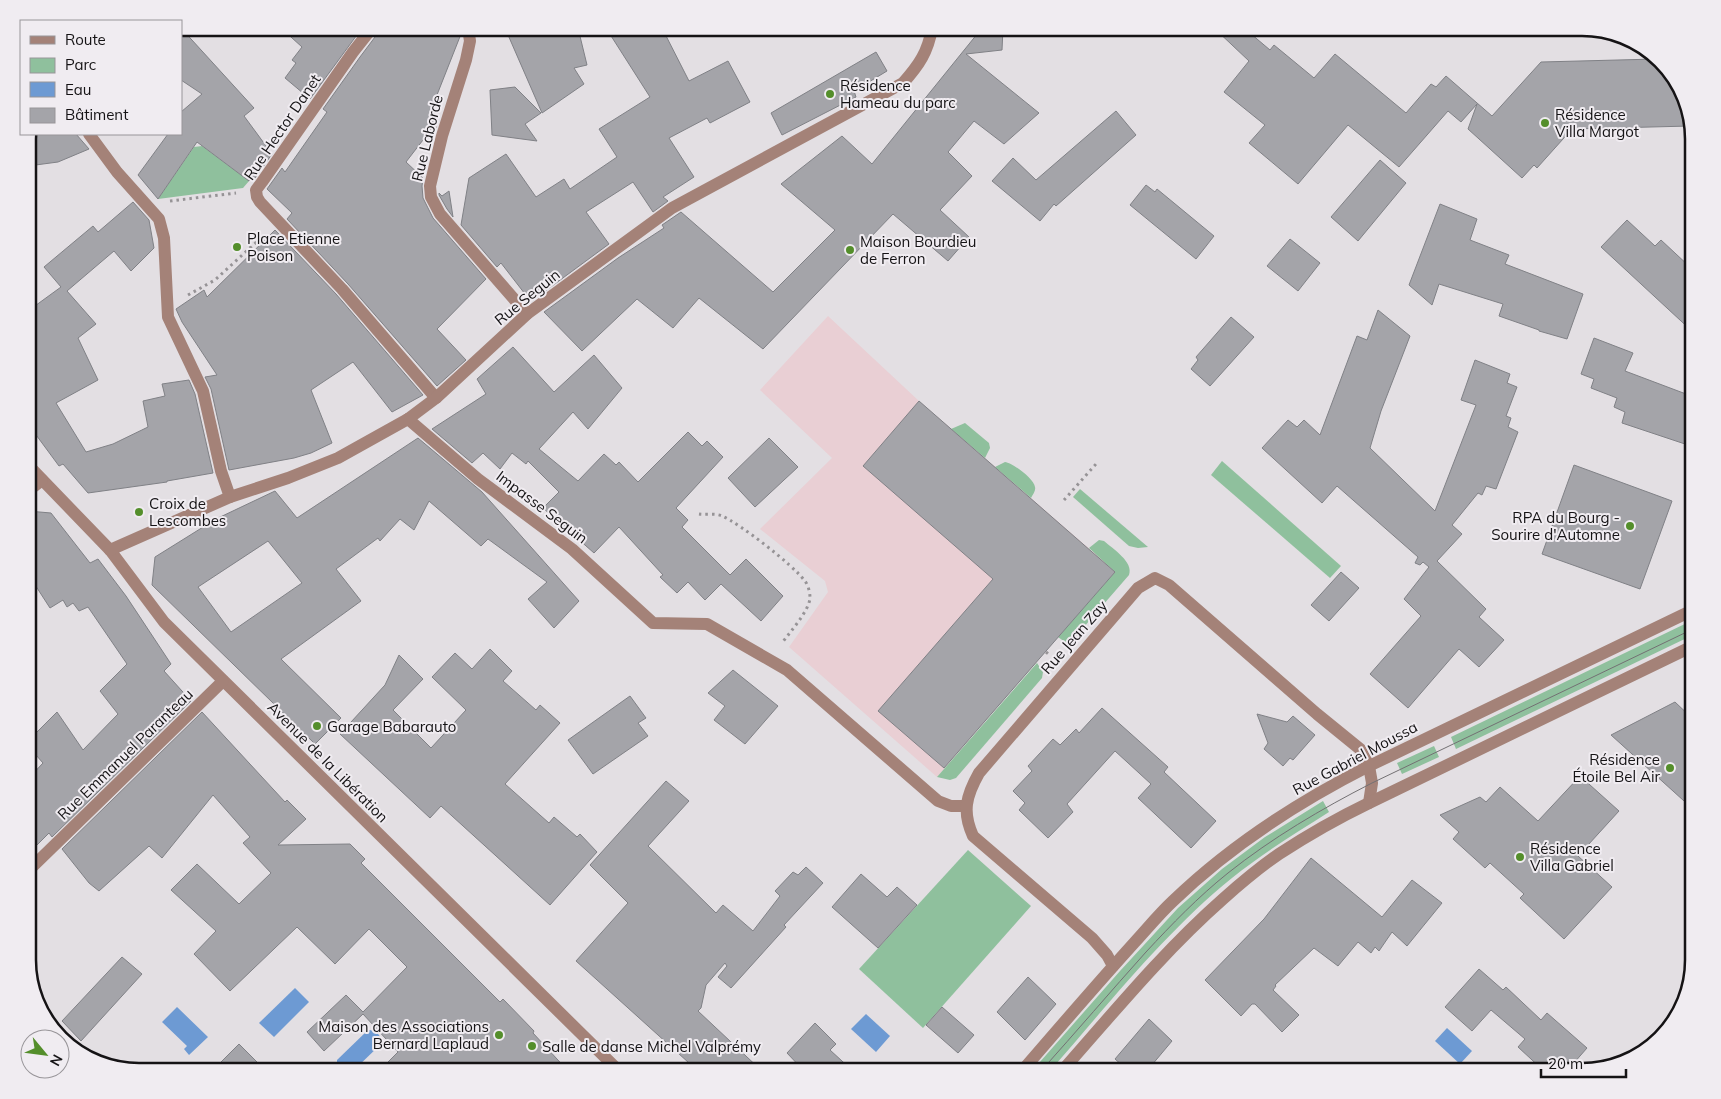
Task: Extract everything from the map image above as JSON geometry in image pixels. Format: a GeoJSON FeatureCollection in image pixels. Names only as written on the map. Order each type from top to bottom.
{"type":"FeatureCollection","features":[{"type":"Feature","properties":{"kind":"street","name":"Rue Hector Danet"},"geometry":{"type":"LineString","coordinates":[[366,36],[256,190],[257,197],[342,289],[436,398]]}},
{"type":"Feature","properties":{"kind":"street","name":"Rue Laborde"},"geometry":{"type":"LineString","coordinates":[[469,36],[468,50],[442,136],[430,186],[431,198],[440,214],[527,314]]}},
{"type":"Feature","properties":{"kind":"street","name":"Rue Seguin"},"geometry":{"type":"LineString","coordinates":[[110,550],[230,497],[288,478],[338,458],[408,419],[436,398],[527,314],[672,208],[903,83],[918,66],[930,36]]}},
{"type":"Feature","properties":{"kind":"street"},"geometry":{"type":"LineString","coordinates":[[89,135],[117,172],[159,220],[164,238],[168,317],[203,391],[221,471],[230,497]]}},
{"type":"Feature","properties":{"kind":"street","name":"Impasse Seguin"},"geometry":{"type":"LineString","coordinates":[[408,419],[478,479],[572,549],[653,623],[707,624],[772,661]]}},
{"type":"Feature","properties":{"kind":"street","name":"Avenue de la Libération"},"geometry":{"type":"LineString","coordinates":[[36,474],[110,550],[164,622],[610,1063]]}},
{"type":"Feature","properties":{"kind":"street"},"geometry":{"type":"LineString","coordinates":[[36,485],[42,480]]}},
{"type":"Feature","properties":{"kind":"street","name":"Rue Jean Zay"},"geometry":{"type":"LineString","coordinates":[[1113,966],[1107,955],[1092,938],[974,836],[968,825],[966,806],[969,791],[979,773],[1138,588],[1155,578],[1169,585],[1360,749],[1369,766],[1372,783],[1369,803]]}},
{"type":"Feature","properties":{"kind":"street","name":"Rue Gabriel Moussa"},"geometry":{"type":"LineString","coordinates":[[1030,1063],[1172,901],[1218,861],[1260,830],[1318,793],[1369,766],[1685,614]]}},
{"type":"Feature","properties":{"kind":"street"},"geometry":{"type":"LineString","coordinates":[[1070,1063],[1158,962],[1223,899],[1278,854],[1369,803],[1685,650]]}},
{"type":"Feature","properties":{"kind":"street"},"geometry":{"type":"LineString","coordinates":[[772,661],[787,670],[938,801],[951,806],[966,806]]}},
{"type":"Feature","properties":{"kind":"street","name":"Rue Emmanuel Paranteau"},"geometry":{"type":"LineString","coordinates":[[36,863],[223,681]]}},
{"type":"Feature","properties":{"kind":"path"},"geometry":{"type":"LineString","coordinates":[[146,205],[256,190]]}},
{"type":"Feature","properties":{"kind":"path"},"geometry":{"type":"LineString","coordinates":[[167,307],[215,280],[279,222]]}},
{"type":"Feature","properties":{"kind":"path"},"geometry":{"type":"LineString","coordinates":[[1064,500],[1096,464]]}},
{"type":"Feature","properties":{"kind":"path"},"geometry":{"type":"LineString","coordinates":[[699,514],[721,515],[792,567],[805,581],[809,590],[810,600],[772,661]]}},
{"type":"Feature","properties":{"kind":"shaded area"},"geometry":{"type":"Polygon","coordinates":[[[828,316],[919,401],[1115,571],[937,777],[789,647],[828,592],[825,581],[760,529],[832,458],[760,390],[828,316]]]}},
{"type":"Feature","properties":{"kind":"green space"},"geometry":{"type":"Polygon","coordinates":[[[202,146],[249,181],[243,188],[158,199],[194,147],[202,146]]]}},
{"type":"Feature","properties":{"kind":"green space"},"geometry":{"type":"Polygon","coordinates":[[[965,423],[989,443],[990,448],[985,458],[951,429],[965,423]]]}},
{"type":"Feature","properties":{"kind":"green space"},"geometry":{"type":"Polygon","coordinates":[[[1222,461],[1341,566],[1330,578],[1211,475],[1222,461]]]}},
{"type":"Feature","properties":{"kind":"green space"},"geometry":{"type":"Polygon","coordinates":[[[1005,462],[1018,468],[1034,484],[1035,488],[1031,498],[995,467],[1005,462]]]}},
{"type":"Feature","properties":{"kind":"green space"},"geometry":{"type":"Polygon","coordinates":[[[1080,489],[1148,547],[1138,548],[1129,546],[1073,497],[1080,489]]]}},
{"type":"Feature","properties":{"kind":"green space"},"geometry":{"type":"Polygon","coordinates":[[[1099,540],[1104,541],[1126,561],[1130,570],[1129,575],[1070,643],[1065,642],[1058,637],[1115,572],[1089,548],[1099,540]]]}},
{"type":"Feature","properties":{"kind":"green space"},"geometry":{"type":"Polygon","coordinates":[[[1685,624],[1685,639],[1456,749],[1451,737],[1685,624]]]}},
{"type":"Feature","properties":{"kind":"green space"},"geometry":{"type":"Polygon","coordinates":[[[1037,663],[1043,672],[1042,678],[956,778],[950,780],[937,777],[1037,663]]]}},
{"type":"Feature","properties":{"kind":"green space"},"geometry":{"type":"Polygon","coordinates":[[[1434,746],[1439,757],[1402,774],[1397,763],[1434,746]]]}},
{"type":"Feature","properties":{"kind":"green space"},"geometry":{"type":"Polygon","coordinates":[[[1323,801],[1329,812],[1244,869],[1207,899],[1137,971],[1057,1063],[1039,1063],[1178,908],[1222,869],[1265,837],[1323,801]]]}},
{"type":"Feature","properties":{"kind":"green space"},"geometry":{"type":"Polygon","coordinates":[[[968,850],[1031,906],[923,1028],[859,969],[968,850]]]}},
{"type":"Feature","properties":{"kind":"water"},"geometry":{"type":"Polygon","coordinates":[[[295,988],[309,1002],[274,1037],[259,1023],[295,988]]]}},
{"type":"Feature","properties":{"kind":"water"},"geometry":{"type":"Polygon","coordinates":[[[177,1007],[208,1037],[189,1055],[184,1049],[187,1046],[162,1022],[177,1007]]]}},
{"type":"Feature","properties":{"kind":"water"},"geometry":{"type":"Polygon","coordinates":[[[866,1014],[890,1036],[876,1052],[851,1029],[866,1014]]]}},
{"type":"Feature","properties":{"kind":"water"},"geometry":{"type":"Polygon","coordinates":[[[1447,1028],[1472,1051],[1459,1063],[1435,1041],[1447,1028]]]}},
{"type":"Feature","properties":{"kind":"water"},"geometry":{"type":"Polygon","coordinates":[[[368,1030],[378,1034],[381,1044],[361,1063],[337,1063],[337,1060],[368,1030]]]}},
{"type":"Feature","properties":{"kind":"building"},"geometry":{"type":"Polygon","coordinates":[[[182,36],[188,36],[254,108],[244,116],[272,154],[255,178],[252,176],[249,181],[197,142],[158,199],[138,175],[167,135],[182,135],[182,111],[202,94],[182,81],[182,36]]]}},
{"type":"Feature","properties":{"kind":"building"},"geometry":{"type":"Polygon","coordinates":[[[290,36],[356,36],[310,99],[285,78],[296,63],[292,60],[302,47],[290,36]]]}},
{"type":"Feature","properties":{"kind":"building"},"geometry":{"type":"Polygon","coordinates":[[[376,36],[460,36],[433,105],[436,128],[433,127],[406,162],[423,178],[423,198],[433,218],[486,279],[437,329],[466,360],[437,386],[348,284],[287,219],[292,213],[267,189],[282,168],[285,172],[327,112],[323,109],[376,36]]]}},
{"type":"Feature","properties":{"kind":"building"},"geometry":{"type":"Polygon","coordinates":[[[508,36],[580,36],[587,65],[574,68],[584,84],[542,113],[508,36]]]}},
{"type":"Feature","properties":{"kind":"building"},"geometry":{"type":"Polygon","coordinates":[[[611,36],[666,36],[689,81],[728,61],[750,102],[710,123],[707,118],[669,138],[694,177],[663,197],[668,201],[653,212],[633,182],[586,212],[609,244],[533,300],[525,294],[501,263],[497,267],[461,225],[469,178],[506,154],[536,197],[564,179],[570,189],[617,157],[599,129],[650,97],[611,36]]]}},
{"type":"Feature","properties":{"kind":"building"},"geometry":{"type":"Polygon","coordinates":[[[976,36],[1003,36],[1002,50],[966,54],[1039,113],[1004,144],[974,121],[948,152],[972,176],[940,210],[969,237],[948,261],[893,214],[763,349],[699,298],[673,328],[637,299],[582,351],[544,312],[618,258],[664,228],[662,225],[681,212],[773,292],[835,230],[781,184],[842,136],[872,164],[976,36]]]}},
{"type":"Feature","properties":{"kind":"building"},"geometry":{"type":"Polygon","coordinates":[[[1222,36],[1253,36],[1270,50],[1274,45],[1314,78],[1335,54],[1406,113],[1431,84],[1436,87],[1446,76],[1492,116],[1541,62],[1646,59],[1664,76],[1671,88],[1677,100],[1684,126],[1572,129],[1537,168],[1534,165],[1522,178],[1468,129],[1477,104],[1461,122],[1448,111],[1399,167],[1348,125],[1298,184],[1249,143],[1265,125],[1224,92],[1249,61],[1222,36]]]}},
{"type":"Feature","properties":{"kind":"building","name":"Résidence Hameau du parc"},"geometry":{"type":"Polygon","coordinates":[[[876,52],[887,71],[854,91],[856,97],[782,135],[771,113],[876,52]]]}},
{"type":"Feature","properties":{"kind":"building"},"geometry":{"type":"Polygon","coordinates":[[[515,87],[541,113],[525,124],[537,141],[492,135],[490,90],[515,87]]]}},
{"type":"Feature","properties":{"kind":"building"},"geometry":{"type":"Polygon","coordinates":[[[1116,111],[1136,135],[1056,206],[1054,204],[1040,221],[992,181],[1013,158],[1036,180],[1116,111]]]}},
{"type":"Feature","properties":{"kind":"building"},"geometry":{"type":"Polygon","coordinates":[[[36,135],[77,135],[89,149],[58,162],[36,165],[36,135]]]}},
{"type":"Feature","properties":{"kind":"building"},"geometry":{"type":"Polygon","coordinates":[[[1380,160],[1406,183],[1358,241],[1331,217],[1380,160]]]}},
{"type":"Feature","properties":{"kind":"building"},"geometry":{"type":"Polygon","coordinates":[[[1146,185],[1155,192],[1157,189],[1214,236],[1196,259],[1130,205],[1146,185]]]}},
{"type":"Feature","properties":{"kind":"building"},"geometry":{"type":"Polygon","coordinates":[[[449,191],[453,217],[439,195],[439,193],[442,196],[449,191]]]}},
{"type":"Feature","properties":{"kind":"building"},"geometry":{"type":"Polygon","coordinates":[[[133,202],[149,220],[154,248],[131,271],[114,251],[67,291],[96,324],[78,338],[98,380],[56,403],[86,452],[113,444],[148,427],[143,401],[165,396],[162,384],[189,380],[195,394],[213,473],[167,482],[88,493],[63,464],[59,466],[36,435],[36,305],[61,287],[44,267],[93,226],[98,232],[133,202]]]}},
{"type":"Feature","properties":{"kind":"building"},"geometry":{"type":"Polygon","coordinates":[[[1440,204],[1477,219],[1470,240],[1509,255],[1505,264],[1583,294],[1567,339],[1499,316],[1503,304],[1439,284],[1432,305],[1409,285],[1440,204]]]}},
{"type":"Feature","properties":{"kind":"building"},"geometry":{"type":"Polygon","coordinates":[[[1627,220],[1655,246],[1661,240],[1685,262],[1685,325],[1601,247],[1627,220]]]}},
{"type":"Feature","properties":{"kind":"building"},"geometry":{"type":"Polygon","coordinates":[[[275,230],[336,294],[423,395],[392,412],[353,362],[311,390],[332,443],[311,453],[294,458],[229,470],[211,389],[205,377],[217,375],[182,322],[176,309],[204,290],[207,297],[275,230]]]}},
{"type":"Feature","properties":{"kind":"building"},"geometry":{"type":"Polygon","coordinates":[[[1290,239],[1320,263],[1298,291],[1267,266],[1290,239]]]}},
{"type":"Feature","properties":{"kind":"building"},"geometry":{"type":"Polygon","coordinates":[[[1378,310],[1410,336],[1381,411],[1370,448],[1435,511],[1476,405],[1461,400],[1475,360],[1510,374],[1507,383],[1517,387],[1506,416],[1511,418],[1508,427],[1518,432],[1496,489],[1486,486],[1482,495],[1478,493],[1452,525],[1462,534],[1437,561],[1486,609],[1479,617],[1504,640],[1479,667],[1459,649],[1408,708],[1370,674],[1421,616],[1404,599],[1429,567],[1423,562],[1420,565],[1415,563],[1418,557],[1337,486],[1322,503],[1262,448],[1288,420],[1297,427],[1304,420],[1320,435],[1357,336],[1367,340],[1378,310]]]}},
{"type":"Feature","properties":{"kind":"building"},"geometry":{"type":"Polygon","coordinates":[[[1231,317],[1254,337],[1210,386],[1191,369],[1198,360],[1196,357],[1231,317]]]}},
{"type":"Feature","properties":{"kind":"building"},"geometry":{"type":"Polygon","coordinates":[[[1594,338],[1633,353],[1625,371],[1685,394],[1685,444],[1622,423],[1625,412],[1614,407],[1617,398],[1591,388],[1594,379],[1581,374],[1594,338]]]}},
{"type":"Feature","properties":{"kind":"building"},"geometry":{"type":"Polygon","coordinates":[[[513,347],[554,392],[594,355],[622,388],[588,429],[573,412],[539,449],[578,481],[604,454],[616,465],[619,462],[638,482],[688,432],[702,446],[707,441],[723,457],[676,508],[688,520],[682,527],[730,575],[746,559],[783,596],[761,621],[721,584],[705,600],[688,582],[677,593],[660,577],[663,575],[619,527],[594,553],[543,508],[559,492],[528,461],[526,464],[512,453],[500,469],[483,453],[472,463],[432,429],[486,394],[477,379],[513,347]]]}},
{"type":"Feature","properties":{"kind":"building"},"geometry":{"type":"Polygon","coordinates":[[[919,401],[1115,572],[944,768],[878,711],[993,579],[863,466],[919,401]]]}},
{"type":"Feature","properties":{"kind":"building"},"geometry":{"type":"Polygon","coordinates":[[[418,438],[482,492],[579,601],[554,628],[528,599],[547,582],[488,539],[481,546],[429,501],[414,530],[400,519],[380,541],[378,538],[336,569],[361,601],[281,659],[341,718],[315,744],[152,585],[155,557],[216,519],[275,491],[297,518],[418,438]],[[268,541],[198,587],[231,632],[302,583],[268,541]]]}},
{"type":"Feature","properties":{"kind":"building"},"geometry":{"type":"Polygon","coordinates":[[[769,438],[798,467],[755,507],[728,478],[769,438]]]}},
{"type":"Feature","properties":{"kind":"building","name":"RPA du Bourg - Sourire d'Automne"},"geometry":{"type":"Polygon","coordinates":[[[1574,465],[1672,501],[1640,589],[1542,554],[1574,465]]]}},
{"type":"Feature","properties":{"kind":"building"},"geometry":{"type":"Polygon","coordinates":[[[36,512],[51,513],[90,563],[98,559],[126,596],[171,664],[164,671],[191,701],[52,837],[49,833],[36,846],[36,770],[43,763],[36,755],[36,733],[57,712],[83,750],[118,714],[100,691],[127,664],[88,607],[79,611],[73,603],[67,607],[63,600],[50,608],[36,586],[36,512]]]}},
{"type":"Feature","properties":{"kind":"building"},"geometry":{"type":"Polygon","coordinates":[[[1341,572],[1359,588],[1329,621],[1311,605],[1341,572]]]}},
{"type":"Feature","properties":{"kind":"building"},"geometry":{"type":"Polygon","coordinates":[[[490,649],[512,671],[503,681],[536,710],[540,705],[560,723],[505,784],[549,823],[554,817],[577,837],[580,834],[597,852],[550,905],[441,806],[430,818],[340,734],[385,685],[399,655],[423,679],[393,710],[431,748],[466,710],[432,677],[455,653],[472,669],[490,649]]]}},
{"type":"Feature","properties":{"kind":"building"},"geometry":{"type":"Polygon","coordinates":[[[733,670],[778,706],[745,744],[714,720],[725,706],[708,693],[733,670]]]}},
{"type":"Feature","properties":{"kind":"building"},"geometry":{"type":"Polygon","coordinates":[[[630,696],[646,718],[638,723],[648,736],[593,774],[568,740],[630,696]]]}},
{"type":"Feature","properties":{"kind":"building","name":"Résidence Étoile Bel Air"},"geometry":{"type":"Polygon","coordinates":[[[1675,702],[1685,711],[1685,802],[1611,735],[1675,702]]]}},
{"type":"Feature","properties":{"kind":"building"},"geometry":{"type":"Polygon","coordinates":[[[1102,708],[1168,767],[1164,772],[1216,821],[1191,848],[1138,798],[1151,784],[1115,751],[1067,804],[1073,812],[1048,838],[1019,810],[1025,803],[1013,791],[1032,771],[1028,766],[1053,739],[1060,745],[1076,729],[1079,733],[1102,708]]]}},
{"type":"Feature","properties":{"kind":"building"},"geometry":{"type":"Polygon","coordinates":[[[202,712],[285,802],[287,800],[306,819],[278,845],[350,844],[365,859],[361,863],[500,1002],[503,999],[534,1031],[533,1033],[561,1063],[387,1063],[398,1052],[363,1014],[324,1051],[307,1032],[346,995],[363,1012],[407,967],[369,929],[335,964],[297,927],[230,991],[194,954],[216,931],[171,890],[197,864],[239,904],[271,873],[243,843],[250,837],[213,795],[162,858],[149,846],[99,891],[89,883],[62,849],[202,712]]]}},
{"type":"Feature","properties":{"kind":"building"},"geometry":{"type":"Polygon","coordinates":[[[1257,714],[1287,722],[1293,716],[1315,735],[1293,760],[1290,758],[1283,766],[1264,749],[1268,743],[1257,714]]]}},
{"type":"Feature","properties":{"kind":"building","name":"Résidence Villa Gabriel"},"geometry":{"type":"Polygon","coordinates":[[[1580,776],[1619,811],[1578,856],[1612,887],[1564,939],[1520,898],[1524,894],[1490,863],[1485,868],[1453,839],[1459,832],[1440,815],[1480,797],[1486,802],[1500,787],[1538,821],[1580,776]]]}},
{"type":"Feature","properties":{"kind":"building"},"geometry":{"type":"Polygon","coordinates":[[[666,781],[689,801],[648,846],[716,913],[723,905],[753,931],[780,896],[775,891],[793,872],[798,875],[806,867],[823,883],[784,925],[786,927],[731,988],[718,977],[727,966],[725,963],[706,985],[701,1008],[698,1011],[753,1063],[689,1063],[576,961],[628,903],[590,865],[666,781]]]}},
{"type":"Feature","properties":{"kind":"building"},"geometry":{"type":"Polygon","coordinates":[[[1311,858],[1382,917],[1412,880],[1442,903],[1407,946],[1392,932],[1379,951],[1375,947],[1371,953],[1358,942],[1338,966],[1314,948],[1275,985],[1273,990],[1299,1015],[1282,1032],[1255,1004],[1252,1004],[1241,1016],[1205,980],[1264,919],[1311,858]]]}},
{"type":"Feature","properties":{"kind":"building"},"geometry":{"type":"Polygon","coordinates":[[[861,874],[887,897],[897,887],[917,905],[878,948],[832,907],[861,874]]]}},
{"type":"Feature","properties":{"kind":"building"},"geometry":{"type":"Polygon","coordinates":[[[122,957],[142,974],[81,1041],[62,1021],[122,957]]]}},
{"type":"Feature","properties":{"kind":"building"},"geometry":{"type":"Polygon","coordinates":[[[1479,969],[1503,990],[1506,987],[1541,1020],[1547,1013],[1587,1048],[1574,1063],[1535,1063],[1518,1047],[1525,1039],[1491,1010],[1472,1031],[1445,1007],[1479,969]]]}},
{"type":"Feature","properties":{"kind":"building"},"geometry":{"type":"Polygon","coordinates":[[[1028,977],[1056,1004],[1025,1040],[997,1012],[1028,977]]]}},
{"type":"Feature","properties":{"kind":"building"},"geometry":{"type":"Polygon","coordinates":[[[942,1007],[974,1035],[958,1053],[926,1025],[942,1007]]]}},
{"type":"Feature","properties":{"kind":"building"},"geometry":{"type":"Polygon","coordinates":[[[1149,1019],[1172,1041],[1154,1063],[1120,1063],[1115,1059],[1149,1019]]]}},
{"type":"Feature","properties":{"kind":"building"},"geometry":{"type":"Polygon","coordinates":[[[815,1023],[836,1044],[830,1050],[844,1063],[796,1063],[787,1053],[815,1023]]]}},
{"type":"Feature","properties":{"kind":"building"},"geometry":{"type":"Polygon","coordinates":[[[239,1044],[258,1063],[220,1063],[239,1044]]]}},
{"type":"Feature","properties":{"kind":"tram line"},"geometry":{"type":"LineString","coordinates":[[1048,1063],[1175,921],[1217,882],[1279,836],[1372,783],[1685,633]]}},
{"type":"Feature","properties":{"kind":"place","name":"Résidence Hameau du parc"},"geometry":{"type":"Point","coordinates":[830,94]}},
{"type":"Feature","properties":{"kind":"place","name":"Résidence Villa Margot"},"geometry":{"type":"Point","coordinates":[1545,123]}},
{"type":"Feature","properties":{"kind":"place","name":"Place Etienne Poison"},"geometry":{"type":"Point","coordinates":[237,247]}},
{"type":"Feature","properties":{"kind":"place","name":"Maison Bourdieu de Ferron"},"geometry":{"type":"Point","coordinates":[850,250]}},
{"type":"Feature","properties":{"kind":"place","name":"Croix de Lescombes"},"geometry":{"type":"Point","coordinates":[139,512]}},
{"type":"Feature","properties":{"kind":"place","name":"RPA du Bourg - Sourire d'Automne"},"geometry":{"type":"Point","coordinates":[1630,526]}},
{"type":"Feature","properties":{"kind":"place","name":"Garage Babarauto"},"geometry":{"type":"Point","coordinates":[317,726]}},
{"type":"Feature","properties":{"kind":"place","name":"Résidence Étoile Bel Air"},"geometry":{"type":"Point","coordinates":[1670,768]}},
{"type":"Feature","properties":{"kind":"place","name":"Résidence Villa Gabriel"},"geometry":{"type":"Point","coordinates":[1520,857]}},
{"type":"Feature","properties":{"kind":"place","name":"Maison des Associations Bernard Laplaud"},"geometry":{"type":"Point","coordinates":[499,1035]}},
{"type":"Feature","properties":{"kind":"place","name":"Salle de danse Michel Valprémy"},"geometry":{"type":"Point","coordinates":[532,1046]}}]}
